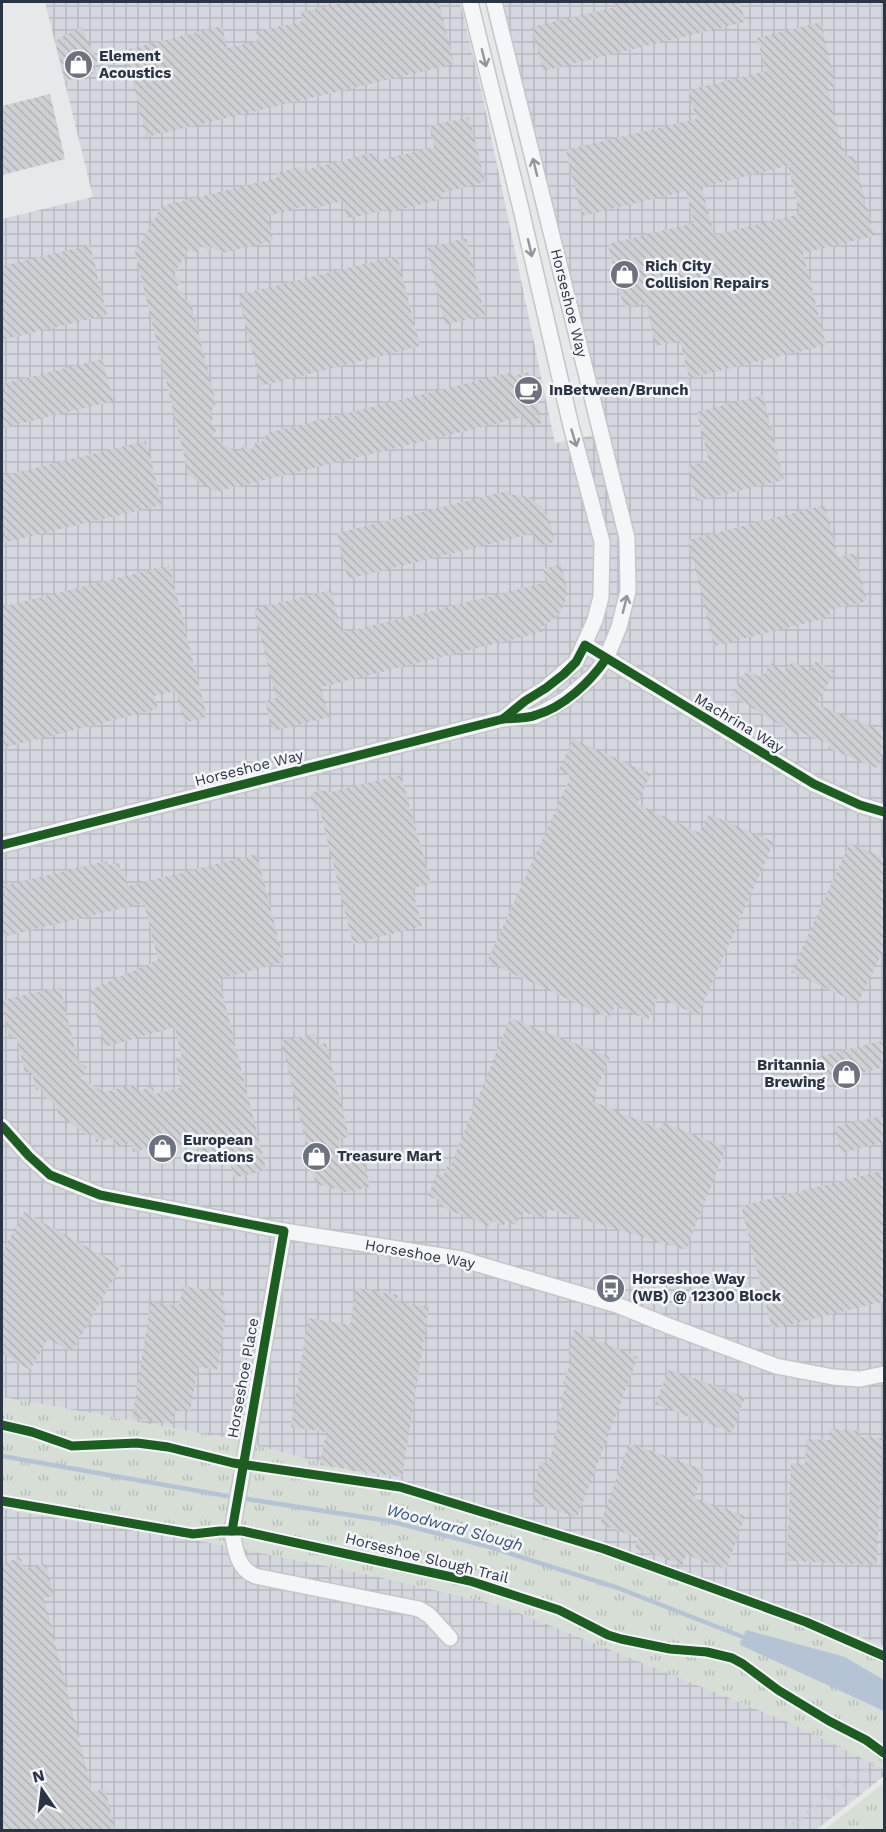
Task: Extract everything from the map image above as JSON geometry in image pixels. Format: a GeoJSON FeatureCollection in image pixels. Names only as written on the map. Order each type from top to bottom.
{"type":"FeatureCollection","features":[{"type":"Feature","properties":{"kind":"street","name":"Horseshoe Way"},"geometry":{"type":"LineString","coordinates":[[470,2],[571,426],[602,542],[601,597],[595,620],[576,662],[564,674],[503,719]]}},
{"type":"Feature","properties":{"kind":"street","name":"Horseshoe Way"},"geometry":{"type":"LineString","coordinates":[[2,845],[503,719],[535,716],[566,699],[589,680],[606,659],[619,627],[628,591],[627,538],[494,2]]}},
{"type":"Feature","properties":{"kind":"street","name":"Machrina Way"},"geometry":{"type":"LineString","coordinates":[[585,645],[814,784],[860,805],[885,812]]}},
{"type":"Feature","properties":{"kind":"street","name":"Horseshoe Way"},"geometry":{"type":"LineString","coordinates":[[2,1126],[50,1175],[100,1195],[284,1231],[460,1259],[617,1305],[776,1366],[834,1377],[860,1378],[885,1374]]}},
{"type":"Feature","properties":{"kind":"street","name":"Horseshoe Place"},"geometry":{"type":"LineString","coordinates":[[284,1231],[232,1531],[235,1551],[244,1569],[250,1574],[419,1609],[429,1615],[450,1638]]}},
{"type":"Feature","properties":{"kind":"shaded area"},"geometry":{"type":"Polygon","coordinates":[[[45,2],[460,2],[482,93],[555,443],[609,432],[503,2],[884,2],[884,1646],[772,1603],[616,1548],[472,1502],[231,1439],[2,1397],[2,219],[93,197],[45,2]]]}},
{"type":"Feature","properties":{"kind":"shaded area"},"geometry":{"type":"Polygon","coordinates":[[[2,1509],[212,1543],[366,1574],[500,1605],[786,1721],[884,1769],[884,1776],[816,1830],[2,1830],[2,1509]]]}},
{"type":"Feature","properties":{"kind":"green space"},"geometry":{"type":"Polygon","coordinates":[[[2,1397],[231,1439],[472,1502],[616,1548],[772,1603],[884,1646],[884,1769],[786,1721],[500,1605],[366,1574],[212,1543],[2,1509],[2,1397]]]}},
{"type":"Feature","properties":{"kind":"green space"},"geometry":{"type":"Polygon","coordinates":[[[884,1783],[884,1830],[824,1830],[884,1783]]]}},
{"type":"Feature","properties":{"kind":"water"},"geometry":{"type":"Polygon","coordinates":[[[746,1630],[845,1657],[884,1680],[884,1711],[740,1645],[746,1630]]]}},
{"type":"Feature","properties":{"kind":"building"},"geometry":{"type":"Polygon","coordinates":[[[346,2],[439,2],[454,64],[146,137],[125,50],[222,26],[227,48],[258,41],[256,32],[303,21],[301,12],[346,2]]]}},
{"type":"Feature","properties":{"kind":"building"},"geometry":{"type":"Polygon","coordinates":[[[614,2],[740,2],[745,22],[543,71],[532,27],[616,7],[614,2]]]}},
{"type":"Feature","properties":{"kind":"building"},"geometry":{"type":"Polygon","coordinates":[[[821,22],[836,86],[828,88],[845,157],[854,155],[874,236],[803,253],[826,345],[689,378],[680,341],[656,346],[646,303],[624,308],[608,244],[694,223],[686,191],[582,216],[566,150],[696,119],[689,90],[766,71],[757,38],[821,22]],[[788,166],[702,187],[714,235],[800,214],[788,166]]]}},
{"type":"Feature","properties":{"kind":"building"},"geometry":{"type":"Polygon","coordinates":[[[81,27],[98,61],[94,63],[96,73],[65,81],[55,41],[81,27]]]}},
{"type":"Feature","properties":{"kind":"building"},"geometry":{"type":"Polygon","coordinates":[[[50,94],[65,159],[2,175],[2,106],[50,94]]]}},
{"type":"Feature","properties":{"kind":"building"},"geometry":{"type":"Polygon","coordinates":[[[469,117],[485,182],[442,193],[443,199],[390,212],[389,209],[347,219],[343,201],[311,209],[310,205],[267,216],[273,241],[222,253],[211,247],[209,251],[201,246],[197,254],[189,249],[173,276],[181,281],[176,288],[184,293],[181,297],[191,303],[216,403],[210,414],[214,417],[209,425],[217,429],[212,437],[239,453],[243,445],[251,450],[256,442],[260,444],[267,433],[512,372],[513,376],[529,372],[542,423],[525,427],[523,417],[215,492],[189,476],[135,252],[162,206],[277,178],[276,173],[301,167],[302,171],[375,152],[377,161],[434,147],[429,126],[469,117]]]}},
{"type":"Feature","properties":{"kind":"building"},"geometry":{"type":"Polygon","coordinates":[[[466,238],[485,315],[445,325],[427,248],[466,238]]]}},
{"type":"Feature","properties":{"kind":"building"},"geometry":{"type":"Polygon","coordinates":[[[90,245],[107,315],[2,340],[2,266],[90,245]]]}},
{"type":"Feature","properties":{"kind":"building"},"geometry":{"type":"Polygon","coordinates":[[[397,256],[420,346],[261,386],[238,295],[397,256]]]}},
{"type":"Feature","properties":{"kind":"building"},"geometry":{"type":"Polygon","coordinates":[[[102,359],[113,401],[2,428],[2,384],[102,359]]]}},
{"type":"Feature","properties":{"kind":"building"},"geometry":{"type":"Polygon","coordinates":[[[763,395],[784,480],[697,501],[688,466],[709,461],[697,412],[763,395]]]}},
{"type":"Feature","properties":{"kind":"building"},"geometry":{"type":"Polygon","coordinates":[[[146,441],[162,505],[2,543],[2,476],[146,441]]]}},
{"type":"Feature","properties":{"kind":"building"},"geometry":{"type":"Polygon","coordinates":[[[507,491],[508,494],[528,497],[541,506],[549,519],[555,542],[538,546],[534,533],[348,579],[337,533],[507,491]]]}},
{"type":"Feature","properties":{"kind":"building"},"geometry":{"type":"Polygon","coordinates":[[[825,505],[838,557],[855,553],[867,601],[829,610],[831,617],[714,646],[688,540],[825,505]]]}},
{"type":"Feature","properties":{"kind":"building"},"geometry":{"type":"Polygon","coordinates":[[[561,564],[567,588],[565,603],[558,616],[541,628],[542,632],[321,687],[329,717],[273,731],[265,701],[276,698],[254,609],[331,590],[342,633],[547,582],[543,569],[561,564]]]}},
{"type":"Feature","properties":{"kind":"building"},"geometry":{"type":"Polygon","coordinates":[[[169,565],[207,717],[184,723],[176,691],[154,696],[158,709],[2,748],[2,607],[169,565]]]}},
{"type":"Feature","properties":{"kind":"building"},"geometry":{"type":"Polygon","coordinates":[[[792,661],[810,671],[816,661],[835,672],[816,704],[885,732],[885,751],[877,768],[828,748],[830,744],[799,732],[797,735],[731,695],[747,670],[761,678],[771,663],[785,672],[792,661]]]}},
{"type":"Feature","properties":{"kind":"building"},"geometry":{"type":"Polygon","coordinates":[[[573,739],[651,774],[637,804],[700,833],[709,814],[774,842],[698,1015],[658,997],[648,1020],[615,1006],[609,1018],[487,962],[571,776],[559,770],[573,739]]]}},
{"type":"Feature","properties":{"kind":"building"},"geometry":{"type":"Polygon","coordinates":[[[401,775],[431,884],[412,888],[422,926],[353,944],[320,811],[315,808],[310,799],[312,793],[319,790],[330,792],[401,775]]]}},
{"type":"Feature","properties":{"kind":"building"},"geometry":{"type":"Polygon","coordinates":[[[850,843],[885,858],[885,947],[858,1003],[791,972],[850,843]]]}},
{"type":"Feature","properties":{"kind":"building"},"geometry":{"type":"Polygon","coordinates":[[[257,854],[284,962],[219,979],[266,1170],[234,1178],[227,1149],[200,1156],[197,1144],[151,1155],[149,1148],[133,1152],[131,1143],[115,1147],[113,1138],[96,1142],[94,1133],[87,1135],[58,1114],[57,1105],[45,1098],[42,1089],[36,1090],[32,1071],[25,1073],[16,1036],[9,1037],[2,1000],[60,987],[78,1062],[87,1067],[81,1078],[104,1092],[136,1084],[137,1091],[153,1087],[155,1094],[182,1087],[175,1059],[182,1057],[175,1027],[105,1047],[90,990],[158,960],[144,903],[2,937],[2,886],[107,861],[108,865],[119,863],[122,874],[125,873],[128,886],[257,854]]]}},
{"type":"Feature","properties":{"kind":"building"},"geometry":{"type":"Polygon","coordinates":[[[510,1018],[610,1057],[592,1101],[660,1129],[663,1122],[726,1148],[686,1250],[548,1209],[544,1219],[522,1211],[516,1225],[506,1221],[504,1226],[492,1221],[489,1226],[439,1206],[441,1201],[428,1196],[437,1173],[443,1176],[447,1166],[450,1167],[510,1018]]]}},
{"type":"Feature","properties":{"kind":"building"},"geometry":{"type":"Polygon","coordinates":[[[314,1034],[317,1045],[326,1043],[349,1137],[339,1139],[344,1162],[363,1158],[370,1187],[347,1192],[316,1184],[281,1041],[314,1034]]]}},
{"type":"Feature","properties":{"kind":"building"},"geometry":{"type":"Polygon","coordinates":[[[885,1040],[885,1067],[823,1082],[817,1057],[885,1040]]]}},
{"type":"Feature","properties":{"kind":"building"},"geometry":{"type":"Polygon","coordinates":[[[885,1115],[885,1142],[841,1153],[834,1127],[885,1115]]]}},
{"type":"Feature","properties":{"kind":"building"},"geometry":{"type":"Polygon","coordinates":[[[885,1170],[885,1301],[772,1329],[741,1206],[885,1170]]]}},
{"type":"Feature","properties":{"kind":"building"},"geometry":{"type":"Polygon","coordinates":[[[24,1212],[121,1266],[72,1352],[48,1339],[30,1370],[2,1353],[2,1252],[24,1212]]]}},
{"type":"Feature","properties":{"kind":"building"},"geometry":{"type":"Polygon","coordinates":[[[183,1286],[224,1293],[222,1308],[227,1308],[217,1370],[198,1367],[190,1412],[175,1409],[173,1424],[132,1418],[151,1302],[179,1306],[183,1286]]]}},
{"type":"Feature","properties":{"kind":"building"},"geometry":{"type":"Polygon","coordinates":[[[356,1288],[398,1295],[396,1302],[429,1307],[402,1477],[320,1465],[326,1432],[291,1427],[308,1318],[350,1325],[356,1288]]]}},
{"type":"Feature","properties":{"kind":"building"},"geometry":{"type":"Polygon","coordinates":[[[574,1330],[638,1357],[577,1518],[533,1502],[540,1461],[547,1464],[556,1441],[553,1440],[559,1423],[556,1422],[563,1404],[560,1402],[566,1385],[563,1383],[572,1358],[568,1357],[574,1330]]]}},
{"type":"Feature","properties":{"kind":"building"},"geometry":{"type":"Polygon","coordinates":[[[669,1369],[745,1397],[732,1433],[655,1404],[669,1369]]]}},
{"type":"Feature","properties":{"kind":"building"},"geometry":{"type":"Polygon","coordinates":[[[830,1429],[860,1431],[860,1437],[882,1438],[877,1565],[787,1561],[791,1463],[805,1464],[806,1439],[829,1440],[830,1429]]]}},
{"type":"Feature","properties":{"kind":"building"},"geometry":{"type":"Polygon","coordinates":[[[629,1443],[704,1470],[694,1498],[745,1516],[726,1569],[686,1555],[683,1565],[635,1548],[639,1538],[600,1524],[629,1443]]]}},
{"type":"Feature","properties":{"kind":"building"},"geometry":{"type":"Polygon","coordinates":[[[21,1558],[23,1569],[46,1564],[54,1596],[44,1598],[92,1792],[105,1789],[115,1830],[2,1830],[2,1563],[21,1558]]]}},
{"type":"Feature","properties":{"kind":"waterway","name":"Woodward Slough"},"geometry":{"type":"LineString","coordinates":[[2,1456],[221,1495],[389,1521],[490,1547],[618,1588],[748,1639]]}},
{"type":"Feature","properties":{"kind":"railway"},"geometry":{"type":"LineString","coordinates":[[785,1830],[884,1756]]}},
{"type":"Feature","properties":{"kind":"cycle path"},"geometry":{"type":"LineString","coordinates":[[503,719],[564,674],[576,662],[585,645],[814,784],[860,805],[884,812]]}},
{"type":"Feature","properties":{"kind":"cycle path"},"geometry":{"type":"LineString","coordinates":[[2,845],[503,719],[532,716],[556,706],[576,693],[606,659]]}},
{"type":"Feature","properties":{"kind":"cycle path"},"geometry":{"type":"LineString","coordinates":[[2,1126],[50,1175],[100,1195],[284,1231],[232,1531]]}},
{"type":"Feature","properties":{"kind":"cycle path"},"geometry":{"type":"LineString","coordinates":[[2,1425],[32,1432],[72,1446],[137,1443],[168,1447],[233,1463],[400,1487],[604,1549],[806,1622],[884,1656]]}},
{"type":"Feature","properties":{"kind":"cycle path","name":"Horseshoe Slough Trail"},"geometry":{"type":"LineString","coordinates":[[2,1501],[193,1534],[242,1531],[470,1581],[559,1610],[608,1635],[621,1639],[732,1658],[778,1690],[866,1740],[884,1753]]}},
{"type":"Feature","properties":{"kind":"place","name":"Element Acoustics"},"geometry":{"type":"Point","coordinates":[78,65]}},
{"type":"Feature","properties":{"kind":"place","name":"Rich City Collision Repairs"},"geometry":{"type":"Point","coordinates":[624,275]}},
{"type":"Feature","properties":{"kind":"place","name":"InBetween/Brunch"},"geometry":{"type":"Point","coordinates":[528,390]}},
{"type":"Feature","properties":{"kind":"place","name":"Britannia Brewing"},"geometry":{"type":"Point","coordinates":[846,1074]}},
{"type":"Feature","properties":{"kind":"place","name":"European Creations"},"geometry":{"type":"Point","coordinates":[162,1149]}},
{"type":"Feature","properties":{"kind":"place","name":"Treasure Mart"},"geometry":{"type":"Point","coordinates":[316,1156]}},
{"type":"Feature","properties":{"kind":"place","name":"Horseshoe Way (WB) @ 12300 Block"},"geometry":{"type":"Point","coordinates":[611,1288]}}]}
